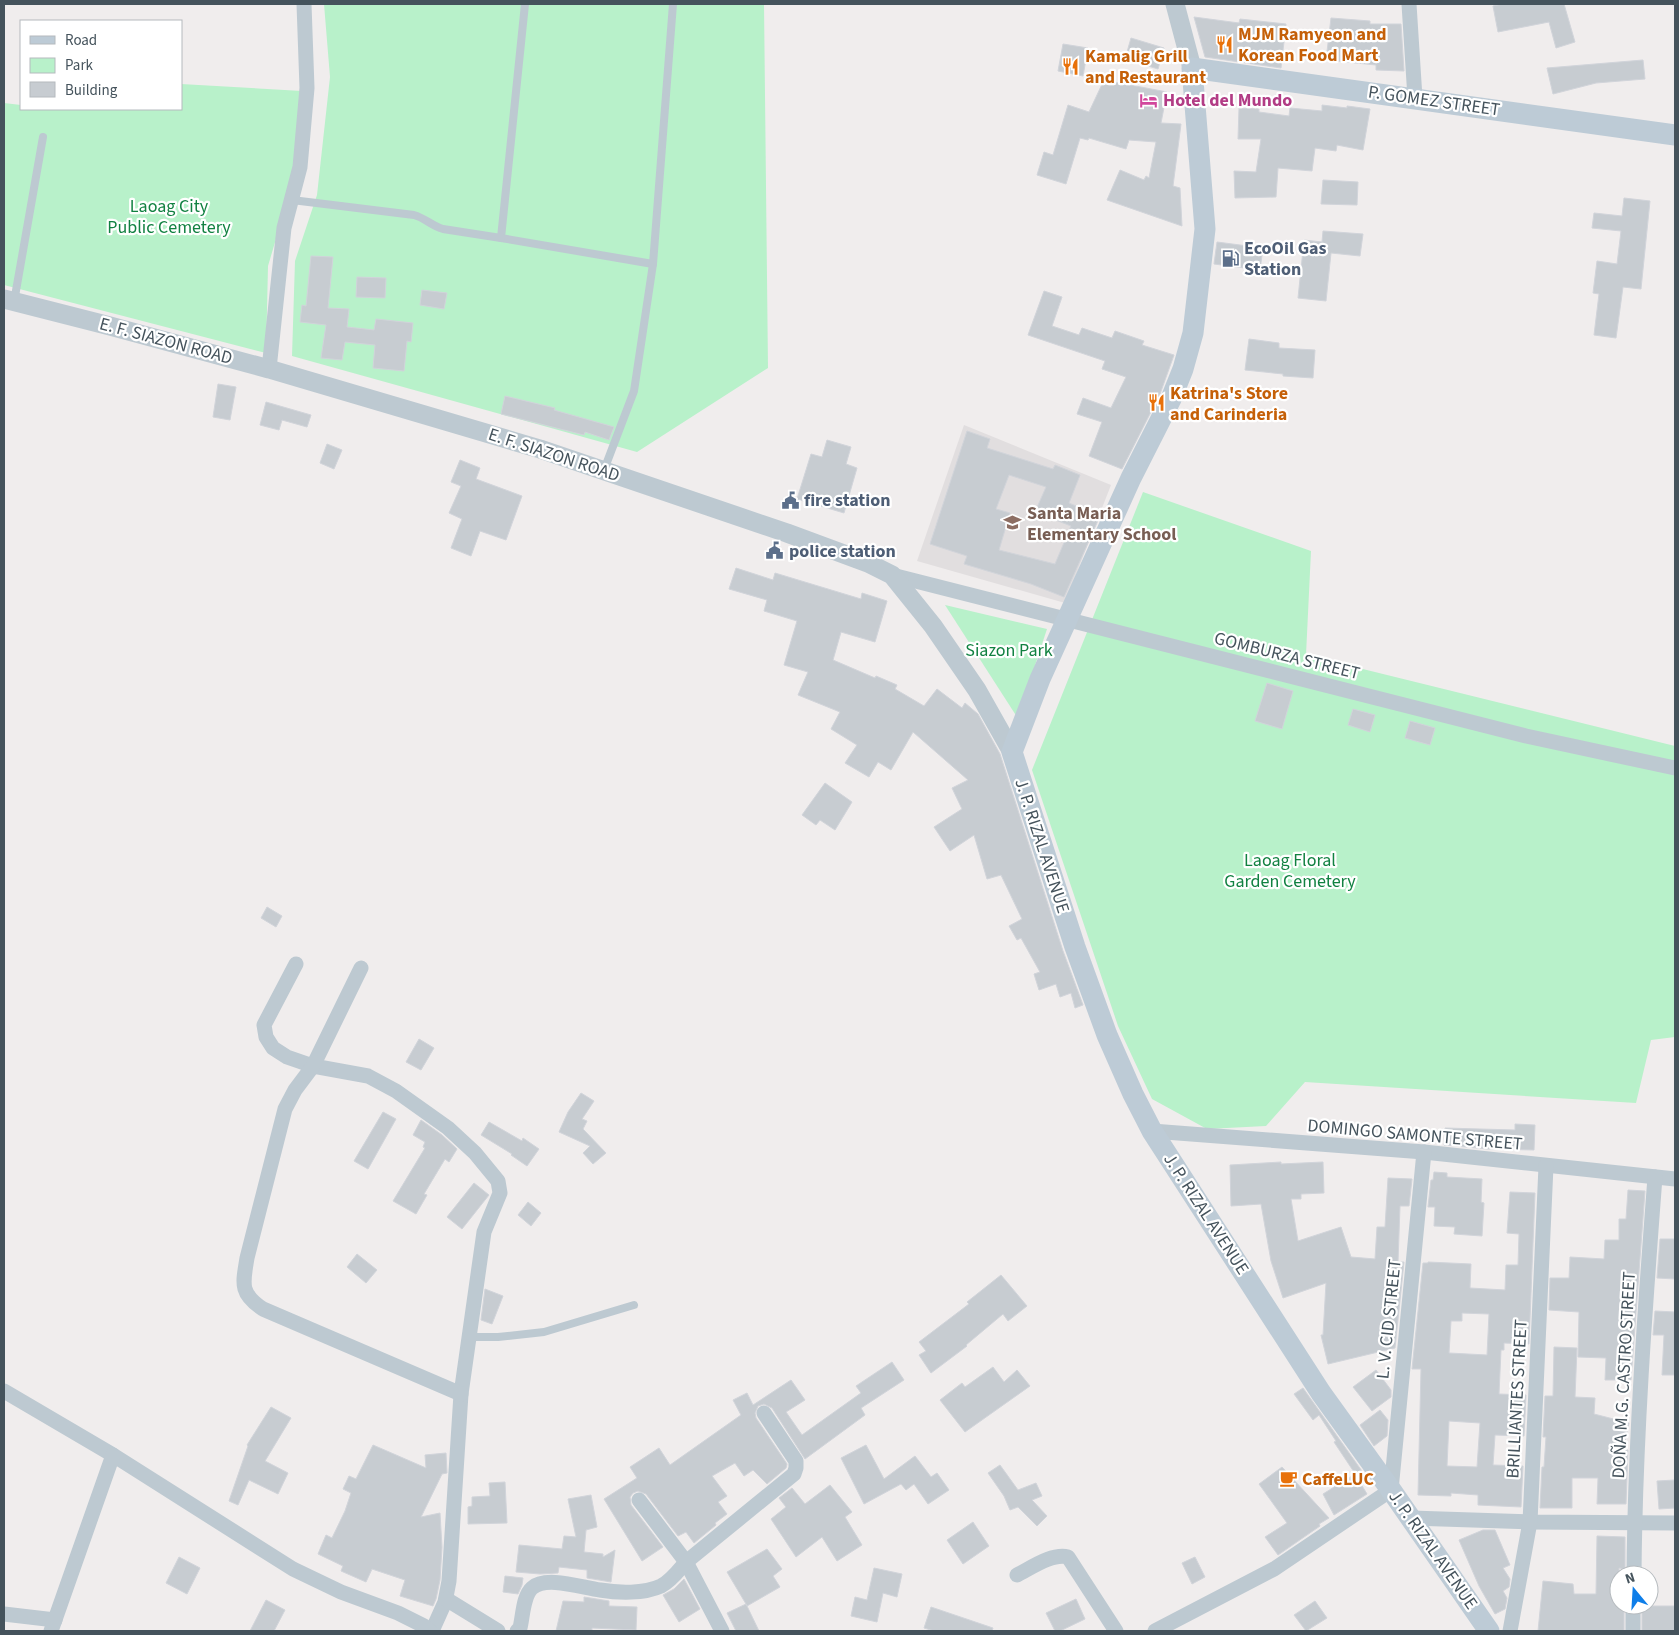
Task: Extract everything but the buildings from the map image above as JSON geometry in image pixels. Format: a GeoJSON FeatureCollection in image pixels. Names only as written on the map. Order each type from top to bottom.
{"type":"FeatureCollection","features":[{"type":"Feature","properties":{"kind":"main road","name":"P. GOMEZ STREET"},"geometry":{"type":"LineString","coordinates":[[1192,68],[1675,135]]}},
{"type":"Feature","properties":{"kind":"main road"},"geometry":{"type":"LineString","coordinates":[[1012,752],[1040,679],[1131,478],[1171,399],[1183,369],[1193,333],[1204,229],[1192,68]]}},
{"type":"Feature","properties":{"kind":"main road","name":"J. P. RIZAL AVENUE"},"geometry":{"type":"LineString","coordinates":[[1012,752],[1075,947],[1107,1035],[1152,1131],[1321,1393],[1489,1631]]}},
{"type":"Feature","properties":{"kind":"street"},"geometry":{"type":"LineString","coordinates":[[269,369],[284,228],[300,167],[307,88],[304,4]]}},
{"type":"Feature","properties":{"kind":"street"},"geometry":{"type":"LineString","coordinates":[[1175,4],[1192,68]]}},
{"type":"Feature","properties":{"kind":"street"},"geometry":{"type":"LineString","coordinates":[[1409,4],[1415,98]]}},
{"type":"Feature","properties":{"kind":"street","name":"E. F. SIAZON ROAD"},"geometry":{"type":"LineString","coordinates":[[9,300],[269,369],[540,449],[787,533],[868,563],[892,575],[933,626],[972,683],[1012,752]]}},
{"type":"Feature","properties":{"kind":"street","name":"GOMBURZA STREET"},"geometry":{"type":"LineString","coordinates":[[892,575],[1526,736],[1675,768]]}},
{"type":"Feature","properties":{"kind":"street"},"geometry":{"type":"LineString","coordinates":[[4,1392],[113,1455],[293,1569],[342,1592],[398,1613],[431,1631],[446,1599],[452,1551],[458,1434],[469,1337],[484,1232],[500,1192],[498,1181],[474,1152],[448,1128],[396,1091],[368,1076],[313,1066],[287,1057],[273,1048],[266,1037],[264,1025],[296,964]]}},
{"type":"Feature","properties":{"kind":"street"},"geometry":{"type":"LineString","coordinates":[[361,968],[313,1066],[285,1108],[247,1258],[244,1278],[245,1292],[250,1300],[263,1309],[462,1394]]}},
{"type":"Feature","properties":{"kind":"street","name":"DOMINGO SAMONTE STREET"},"geometry":{"type":"LineString","coordinates":[[1152,1131],[1424,1152],[1675,1179]]}},
{"type":"Feature","properties":{"kind":"street","name":"L. V. CID STREET"},"geometry":{"type":"LineString","coordinates":[[1391,1490],[1424,1152]]}},
{"type":"Feature","properties":{"kind":"street","name":"BRILLIANTES STREET"},"geometry":{"type":"LineString","coordinates":[[1510,1631],[1530,1522],[1546,1166]]}},
{"type":"Feature","properties":{"kind":"street","name":"DOÑA M.G. CASTRO STREET"},"geometry":{"type":"LineString","coordinates":[[1634,1565],[1634,1523],[1642,1352],[1656,1177]]}},
{"type":"Feature","properties":{"kind":"street"},"geometry":{"type":"LineString","coordinates":[[517,1631],[520,1628],[528,1593],[537,1584],[556,1582],[601,1590],[642,1591],[661,1586],[686,1562],[794,1474],[796,1461],[764,1414]]}},
{"type":"Feature","properties":{"kind":"street"},"geometry":{"type":"LineString","coordinates":[[4,1614],[53,1625],[113,1455]]}},
{"type":"Feature","properties":{"kind":"street"},"geometry":{"type":"LineString","coordinates":[[1155,1631],[1274,1569],[1391,1490]]}},
{"type":"Feature","properties":{"kind":"street"},"geometry":{"type":"LineString","coordinates":[[639,1500],[686,1562],[722,1631]]}},
{"type":"Feature","properties":{"kind":"street"},"geometry":{"type":"LineString","coordinates":[[1410,1518],[1530,1522],[1675,1523]]}},
{"type":"Feature","properties":{"kind":"street"},"geometry":{"type":"LineString","coordinates":[[1017,1575],[1051,1558],[1068,1557],[1116,1631]]}},
{"type":"Feature","properties":{"kind":"street"},"geometry":{"type":"LineString","coordinates":[[446,1599],[498,1631]]}},
{"type":"Feature","properties":{"kind":"street"},"geometry":{"type":"LineString","coordinates":[[1633,1615],[1633,1631]]}},
{"type":"Feature","properties":{"kind":"lane"},"geometry":{"type":"LineString","coordinates":[[501,238],[525,4]]}},
{"type":"Feature","properties":{"kind":"lane"},"geometry":{"type":"LineString","coordinates":[[604,470],[634,391],[652,264],[673,4]]}},
{"type":"Feature","properties":{"kind":"lane"},"geometry":{"type":"LineString","coordinates":[[9,300],[44,137]]}},
{"type":"Feature","properties":{"kind":"lane"},"geometry":{"type":"LineString","coordinates":[[292,200],[414,215],[425,218],[436,227],[443,229],[652,264]]}},
{"type":"Feature","properties":{"kind":"lane"},"geometry":{"type":"LineString","coordinates":[[469,1337],[498,1337],[544,1332],[634,1305]]}},
{"type":"Feature","properties":{"kind":"shaded area","name":"Santa Maria Elementary School"},"geometry":{"type":"Polygon","coordinates":[[[964,425],[1111,485],[1065,603],[917,561],[964,425]]]}},
{"type":"Feature","properties":{"kind":"green space"},"geometry":{"type":"Polygon","coordinates":[[[324,4],[764,4],[768,368],[637,452],[292,356],[295,261],[317,195],[330,77],[324,4]]]}},
{"type":"Feature","properties":{"kind":"green space","name":"Laoag City Public Cemetery"},"geometry":{"type":"Polygon","coordinates":[[[182,84],[302,91],[291,188],[268,266],[266,353],[4,285],[4,103],[20,105],[20,110],[182,110],[182,84]]]}},
{"type":"Feature","properties":{"kind":"green space","name":"Laoag Floral Garden Cemetery"},"geometry":{"type":"Polygon","coordinates":[[[1143,492],[1311,551],[1306,655],[1675,746],[1675,1037],[1651,1040],[1636,1103],[1305,1082],[1266,1126],[1207,1129],[1152,1099],[1118,1026],[1032,770],[1143,492]]]}},
{"type":"Feature","properties":{"kind":"green space","name":"Siazon Park"},"geometry":{"type":"Polygon","coordinates":[[[945,605],[1047,629],[1018,717],[1017,717],[945,605]]]}},
{"type":"Feature","properties":{"kind":"place","name":"MJM Ramyeon and Korean Food Mart"},"geometry":{"type":"Point","coordinates":[1224,44]}},
{"type":"Feature","properties":{"kind":"place","name":"Kamalig Grill and Restaurant"},"geometry":{"type":"Point","coordinates":[1071,66]}},
{"type":"Feature","properties":{"kind":"place","name":"Hotel del Mundo"},"geometry":{"type":"Point","coordinates":[1149,100]}},
{"type":"Feature","properties":{"kind":"place","name":"EcoOil Gas Station"},"geometry":{"type":"Point","coordinates":[1230,258]}},
{"type":"Feature","properties":{"kind":"place","name":"Katrina's Store and Carinderia"},"geometry":{"type":"Point","coordinates":[1156,403]}},
{"type":"Feature","properties":{"kind":"place","name":"fire station"},"geometry":{"type":"Point","coordinates":[790,500]}},
{"type":"Feature","properties":{"kind":"place","name":"Santa Maria Elementary School"},"geometry":{"type":"Point","coordinates":[1013,523]}},
{"type":"Feature","properties":{"kind":"place","name":"police station"},"geometry":{"type":"Point","coordinates":[775,551]}},
{"type":"Feature","properties":{"kind":"place","name":"CaffeLUC"},"geometry":{"type":"Point","coordinates":[1288,1479]}}]}
